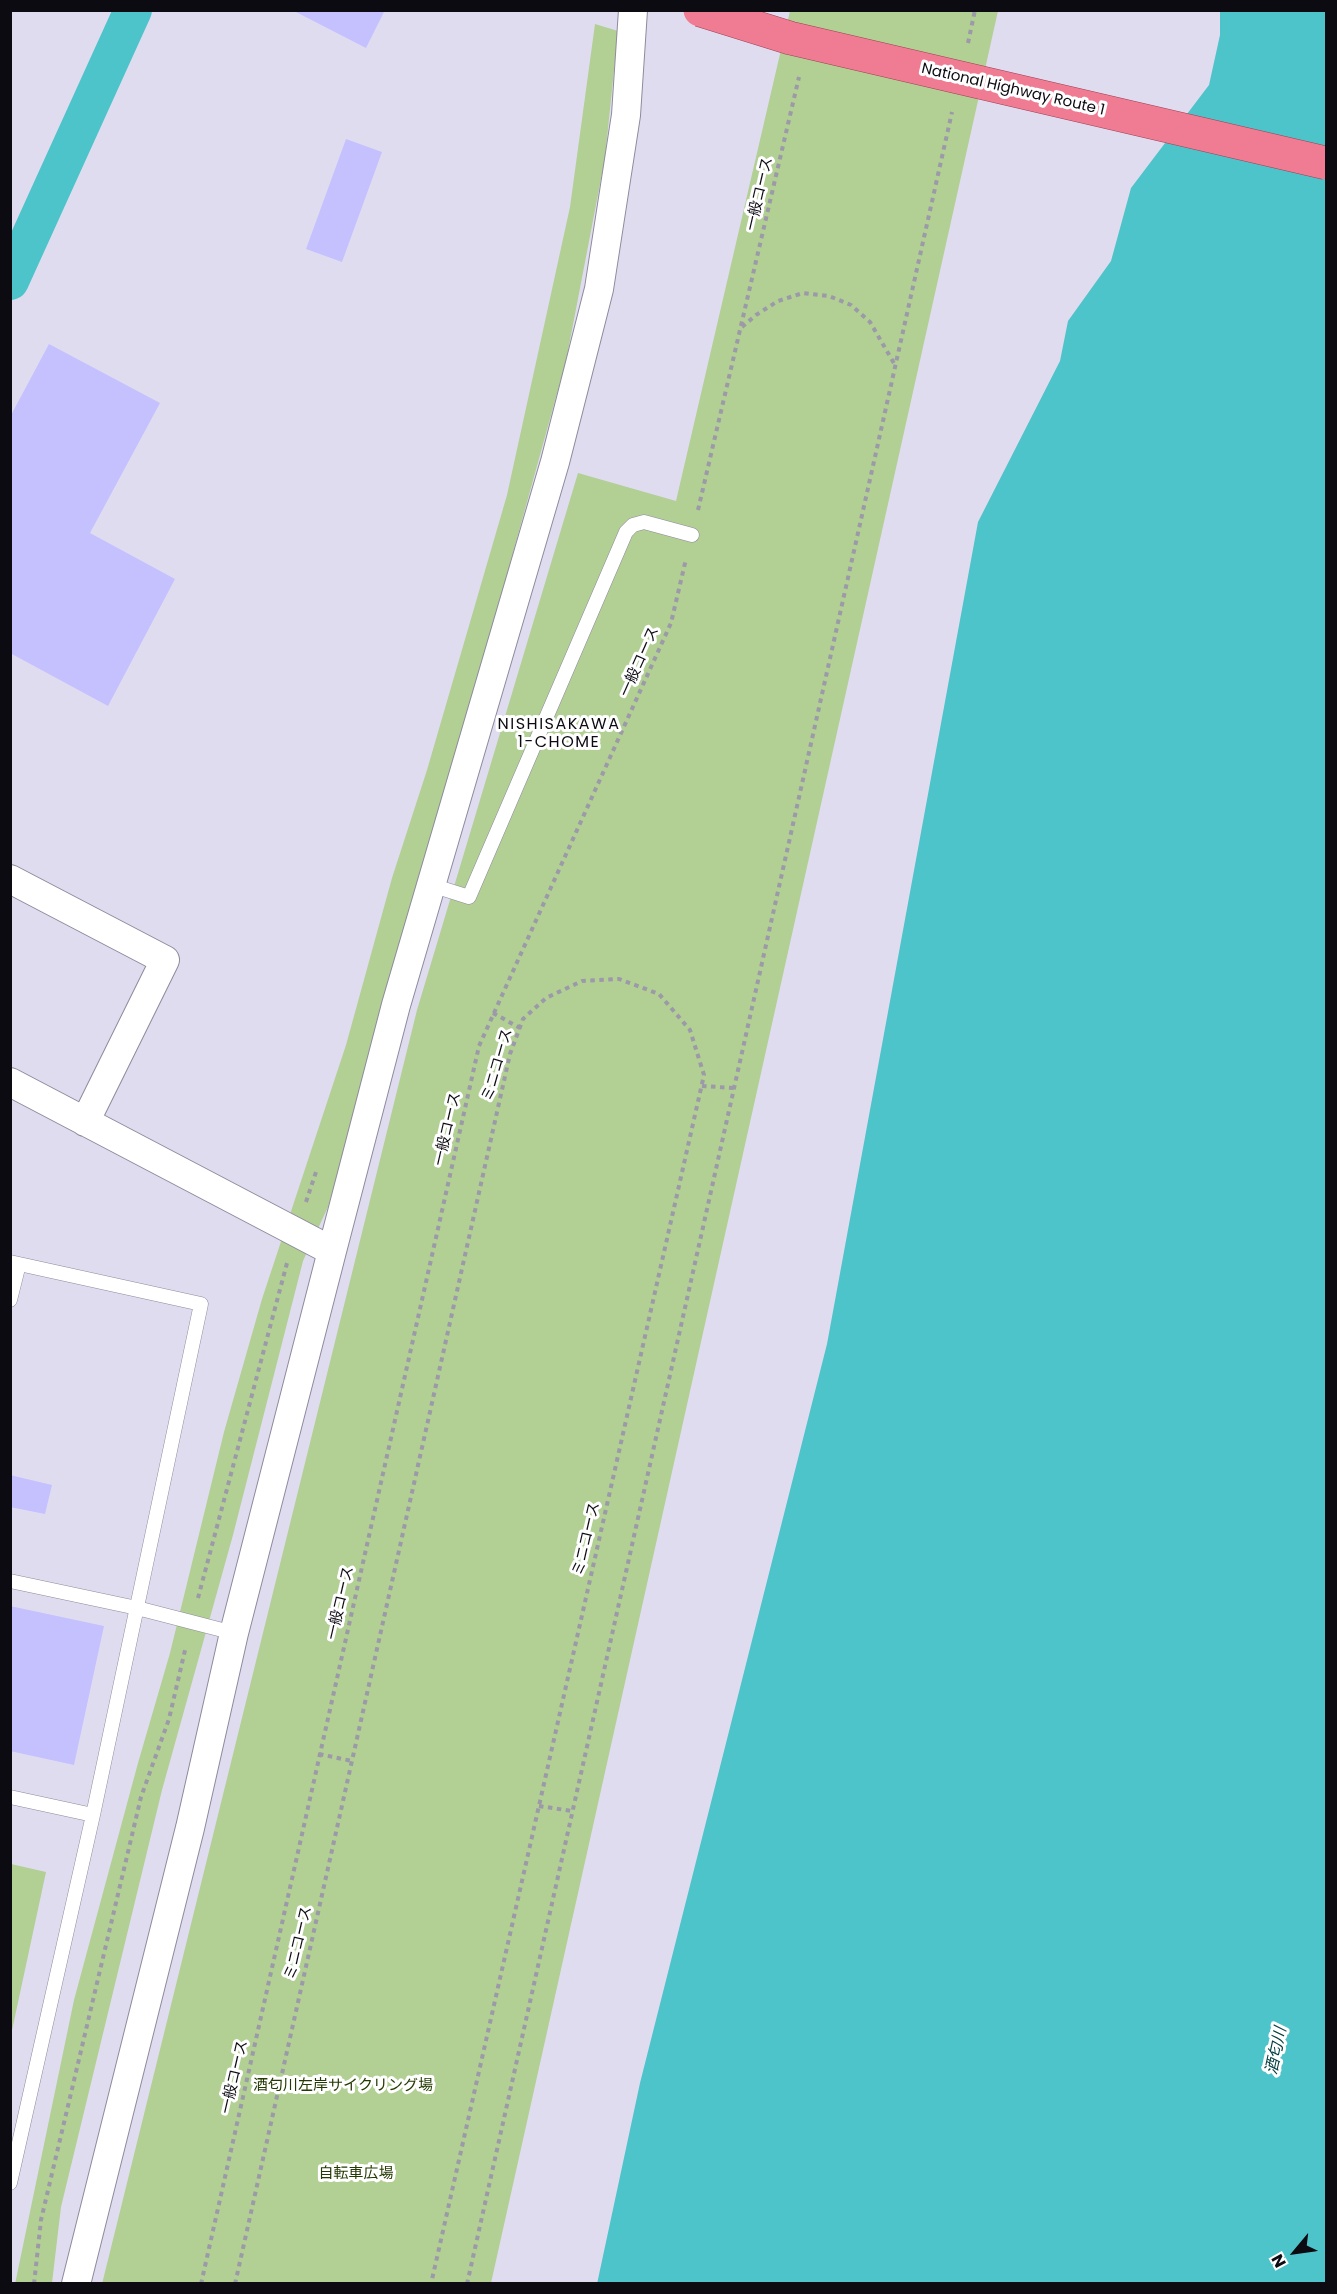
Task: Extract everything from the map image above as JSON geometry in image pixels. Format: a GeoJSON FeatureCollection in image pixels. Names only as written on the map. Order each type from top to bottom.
{"type":"FeatureCollection","features":[{"type":"Feature","properties":{"kind":"highway","name":"National Highway Route 1"},"geometry":{"type":"LineString","coordinates":[[700,10],[790,38],[1326,163]]}},
{"type":"Feature","properties":{"kind":"street"},"geometry":{"type":"LineString","coordinates":[[76,2283],[190,1828],[234,1634],[396,1005],[555,462],[599,289],[626,115],[633,10]]}},
{"type":"Feature","properties":{"kind":"street"},"geometry":{"type":"LineString","coordinates":[[10,879],[165,960],[85,1122]]}},
{"type":"Feature","properties":{"kind":"street"},"geometry":{"type":"LineString","coordinates":[[10,1082],[332,1251]]}},
{"type":"Feature","properties":{"kind":"lane"},"geometry":{"type":"LineString","coordinates":[[431,885],[469,897],[626,532],[633,525],[644,522],[692,535]]}},
{"type":"Feature","properties":{"kind":"lane"},"geometry":{"type":"LineString","coordinates":[[10,1300],[15,1263],[201,1304],[93,1815],[10,2183]]}},
{"type":"Feature","properties":{"kind":"lane"},"geometry":{"type":"LineString","coordinates":[[10,1581],[137,1608],[234,1634]]}},
{"type":"Feature","properties":{"kind":"lane"},"geometry":{"type":"LineString","coordinates":[[10,1797],[93,1815]]}},
{"type":"Feature","properties":{"kind":"path"},"geometry":{"type":"LineString","coordinates":[[967,45],[975,10]]}},
{"type":"Feature","properties":{"kind":"path","name":"一般コース"},"geometry":{"type":"LineString","coordinates":[[201,2283],[479,1046],[671,623],[801,67]]}},
{"type":"Feature","properties":{"kind":"path"},"geometry":{"type":"LineString","coordinates":[[467,2283],[954,102]]}},
{"type":"Feature","properties":{"kind":"path"},"geometry":{"type":"LineString","coordinates":[[742,327],[778,301],[803,293],[829,296],[851,305],[870,322],[895,366]]}},
{"type":"Feature","properties":{"kind":"path","name":"ミニコース"},"geometry":{"type":"LineString","coordinates":[[235,2283],[507,1066],[524,1019],[546,998],[582,981],[619,980],[659,994],[690,1030],[704,1075],[431,2283]]}},
{"type":"Feature","properties":{"kind":"path"},"geometry":{"type":"LineString","coordinates":[[493,1013],[520,1028]]}},
{"type":"Feature","properties":{"kind":"path"},"geometry":{"type":"LineString","coordinates":[[702,1086],[734,1088]]}},
{"type":"Feature","properties":{"kind":"path"},"geometry":{"type":"LineString","coordinates":[[319,1754],[352,1761]]}},
{"type":"Feature","properties":{"kind":"path"},"geometry":{"type":"LineString","coordinates":[[539,1806],[572,1812]]}},
{"type":"Feature","properties":{"kind":"green space","name":"酒匂川左岸サイクリング場"},"geometry":{"type":"Polygon","coordinates":[[[790,11],[998,11],[491,2283],[102,2284],[417,1010],[578,473],[676,501],[790,11]]]}},
{"type":"Feature","properties":{"kind":"green space"},"geometry":{"type":"Polygon","coordinates":[[[595,24],[618,31],[605,158],[566,361],[409,929],[328,1207],[303,1261],[233,1535],[162,1790],[61,2207],[52,2283],[15,2284],[74,2000],[170,1653],[224,1432],[262,1299],[346,1045],[392,878],[427,770],[507,495],[570,207],[595,24]]]}},
{"type":"Feature","properties":{"kind":"green space"},"geometry":{"type":"Polygon","coordinates":[[[10,1864],[46,1872],[11,2035],[10,1864]]]}},
{"type":"Feature","properties":{"kind":"water","name":"酒匂川"},"geometry":{"type":"Polygon","coordinates":[[[1220,11],[1326,11],[1326,2283],[597,2284],[640,2083],[827,1344],[978,522],[1060,361],[1068,321],[1111,261],[1131,188],[1209,85],[1220,35],[1220,11]]]}},
{"type":"Feature","properties":{"kind":"building"},"geometry":{"type":"Polygon","coordinates":[[[292,10],[385,10],[366,48],[292,10]]]}},
{"type":"Feature","properties":{"kind":"building"},"geometry":{"type":"Polygon","coordinates":[[[346,139],[382,152],[342,262],[306,249],[346,139]]]}},
{"type":"Feature","properties":{"kind":"building"},"geometry":{"type":"Polygon","coordinates":[[[49,344],[160,403],[90,533],[175,579],[108,706],[10,653],[10,417],[49,344]]]}},
{"type":"Feature","properties":{"kind":"building"},"geometry":{"type":"Polygon","coordinates":[[[10,1475],[52,1485],[45,1514],[10,1507],[10,1475]]]}},
{"type":"Feature","properties":{"kind":"building"},"geometry":{"type":"Polygon","coordinates":[[[10,1606],[104,1626],[74,1765],[10,1751],[10,1606]]]}},
{"type":"Feature","properties":{"kind":"waterway"},"geometry":{"type":"LineString","coordinates":[[10,281],[133,10]]}},
{"type":"Feature","properties":{"kind":"district","name":"NISHISAKAWA 1-CHOME"},"geometry":{"type":"Point","coordinates":[559,734]}},
{"type":"Feature","properties":{"kind":"park label","name":"自転車広場"},"geometry":{"type":"Point","coordinates":[356,2174]}}]}
